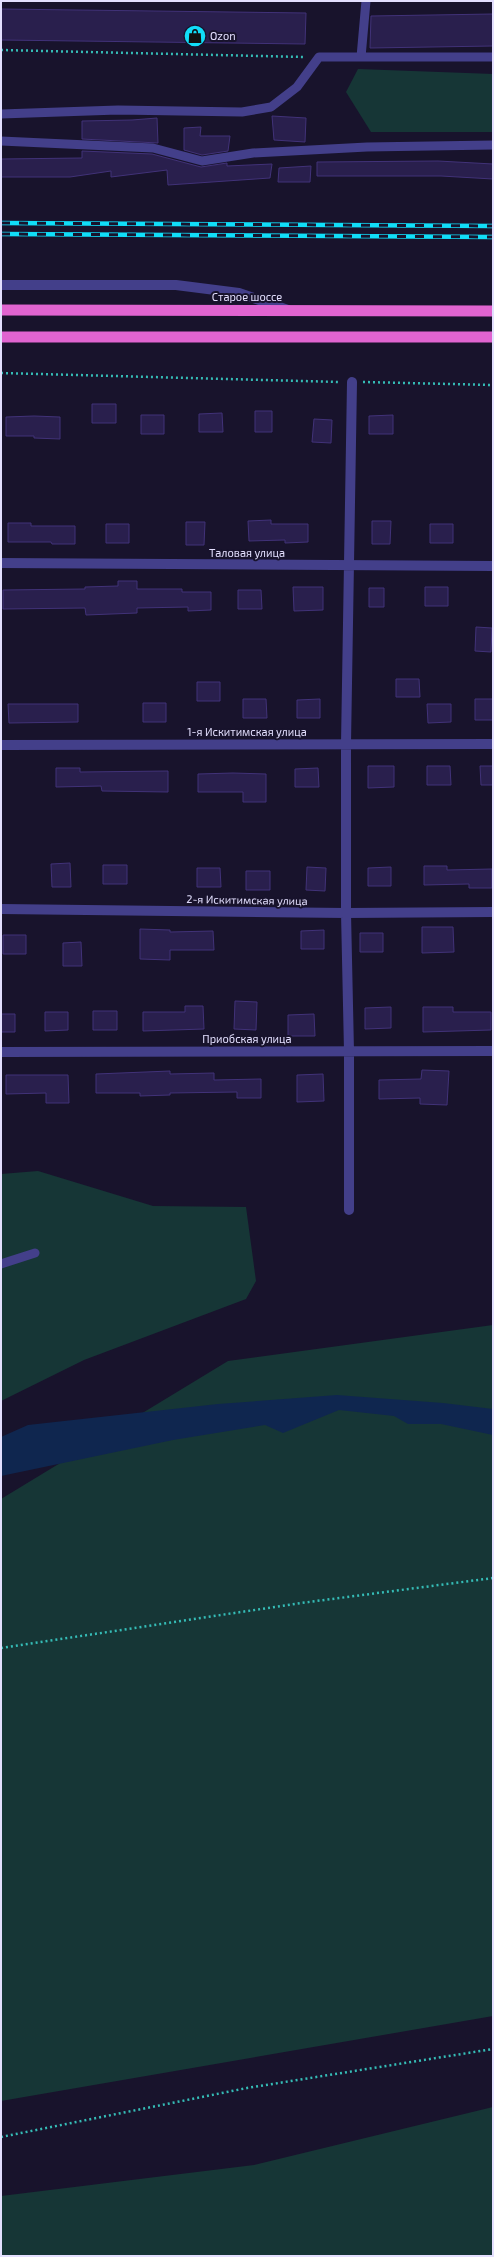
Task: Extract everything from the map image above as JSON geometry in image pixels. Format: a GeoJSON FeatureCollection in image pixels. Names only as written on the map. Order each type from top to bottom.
{"type":"FeatureCollection","features":[{"type":"Feature","properties":{"kind":"highway","name":"Старое шоссе"},"geometry":{"type":"LineString","coordinates":[[1,310],[493,311]]}},
{"type":"Feature","properties":{"kind":"highway"},"geometry":{"type":"LineString","coordinates":[[1,337],[493,337]]}},
{"type":"Feature","properties":{"kind":"street"},"geometry":{"type":"LineString","coordinates":[[1,285],[176,285],[239,292],[288,310]]}},
{"type":"Feature","properties":{"kind":"street"},"geometry":{"type":"LineString","coordinates":[[350,1210],[346,913],[346,744],[352,382]]}},
{"type":"Feature","properties":{"kind":"street","name":"Таловая улица"},"geometry":{"type":"LineString","coordinates":[[1,563],[493,566]]}},
{"type":"Feature","properties":{"kind":"street","name":"1-я Искитимская улица"},"geometry":{"type":"LineString","coordinates":[[1,745],[493,744]]}},
{"type":"Feature","properties":{"kind":"street","name":"2-я Искитимская улица"},"geometry":{"type":"LineString","coordinates":[[1,909],[346,913],[493,912]]}},
{"type":"Feature","properties":{"kind":"street","name":"Приобская улица"},"geometry":{"type":"LineString","coordinates":[[1,1052],[493,1051]]}},
{"type":"Feature","properties":{"kind":"lane"},"geometry":{"type":"LineString","coordinates":[[360,57],[366,1]]}},
{"type":"Feature","properties":{"kind":"lane"},"geometry":{"type":"LineString","coordinates":[[1,114],[118,110],[242,112],[272,107],[297,87],[319,57],[493,57]]}},
{"type":"Feature","properties":{"kind":"lane"},"geometry":{"type":"LineString","coordinates":[[1,141],[153,148],[202,161],[253,153],[352,148],[493,145]]}},
{"type":"Feature","properties":{"kind":"lane"},"geometry":{"type":"LineString","coordinates":[[1,1264],[35,1253]]}},
{"type":"Feature","properties":{"kind":"path"},"geometry":{"type":"LineString","coordinates":[[1,50],[319,57]]}},
{"type":"Feature","properties":{"kind":"path"},"geometry":{"type":"LineString","coordinates":[[1,373],[493,385]]}},
{"type":"Feature","properties":{"kind":"path"},"geometry":{"type":"LineString","coordinates":[[1,1648],[301,1603],[493,1578]]}},
{"type":"Feature","properties":{"kind":"path"},"geometry":{"type":"LineString","coordinates":[[1,2137],[247,2088],[493,2049]]}},
{"type":"Feature","properties":{"kind":"green space"},"geometry":{"type":"Polygon","coordinates":[[[358,69],[493,74],[493,132],[371,132],[346,92],[358,69]]]}},
{"type":"Feature","properties":{"kind":"green space"},"geometry":{"type":"Polygon","coordinates":[[[38,1171],[153,1206],[246,1207],[256,1281],[246,1299],[84,1360],[1,1401],[1,1174],[38,1171]]]}},
{"type":"Feature","properties":{"kind":"green space"},"geometry":{"type":"Polygon","coordinates":[[[493,1325],[493,2016],[1,2101],[1,1499],[228,1361],[493,1325]]]}},
{"type":"Feature","properties":{"kind":"green space"},"geometry":{"type":"Polygon","coordinates":[[[493,2107],[493,2256],[1,2256],[1,2196],[254,2165],[493,2107]]]}},
{"type":"Feature","properties":{"kind":"water"},"geometry":{"type":"Polygon","coordinates":[[[337,1395],[443,1403],[493,1409],[493,1435],[441,1424],[408,1424],[394,1416],[339,1410],[283,1433],[265,1425],[173,1440],[1,1476],[1,1437],[28,1425],[218,1404],[337,1395]]]}},
{"type":"Feature","properties":{"kind":"building"},"geometry":{"type":"Polygon","coordinates":[[[1,9],[306,13],[305,44],[1,40],[1,9]]]}},
{"type":"Feature","properties":{"kind":"building"},"geometry":{"type":"Polygon","coordinates":[[[493,14],[493,46],[370,48],[371,16],[493,14]]]}},
{"type":"Feature","properties":{"kind":"building"},"geometry":{"type":"Polygon","coordinates":[[[272,116],[306,118],[305,142],[274,140],[272,116]]]}},
{"type":"Feature","properties":{"kind":"building"},"geometry":{"type":"Polygon","coordinates":[[[157,118],[158,143],[82,139],[82,121],[157,118]]]}},
{"type":"Feature","properties":{"kind":"building"},"geometry":{"type":"Polygon","coordinates":[[[201,127],[200,136],[230,136],[228,151],[202,155],[184,150],[184,128],[201,127]]]}},
{"type":"Feature","properties":{"kind":"building"},"geometry":{"type":"Polygon","coordinates":[[[82,151],[152,154],[201,167],[227,163],[227,166],[272,164],[270,178],[168,185],[167,170],[111,177],[111,171],[70,177],[1,177],[1,159],[82,158],[82,151]]]}},
{"type":"Feature","properties":{"kind":"building"},"geometry":{"type":"Polygon","coordinates":[[[438,161],[493,164],[493,179],[441,176],[317,176],[317,162],[438,161]]]}},
{"type":"Feature","properties":{"kind":"building"},"geometry":{"type":"Polygon","coordinates":[[[311,166],[310,182],[278,182],[279,168],[311,166]]]}},
{"type":"Feature","properties":{"kind":"building"},"geometry":{"type":"Polygon","coordinates":[[[92,404],[116,404],[116,423],[92,423],[92,404]]]}},
{"type":"Feature","properties":{"kind":"building"},"geometry":{"type":"Polygon","coordinates":[[[255,411],[272,411],[272,432],[255,432],[255,411]]]}},
{"type":"Feature","properties":{"kind":"building"},"geometry":{"type":"Polygon","coordinates":[[[222,413],[223,432],[199,432],[199,414],[222,413]]]}},
{"type":"Feature","properties":{"kind":"building"},"geometry":{"type":"Polygon","coordinates":[[[141,415],[164,415],[164,434],[141,434],[141,415]]]}},
{"type":"Feature","properties":{"kind":"building"},"geometry":{"type":"Polygon","coordinates":[[[393,415],[393,434],[369,434],[369,416],[393,415]]]}},
{"type":"Feature","properties":{"kind":"building"},"geometry":{"type":"Polygon","coordinates":[[[6,417],[60,417],[60,439],[34,438],[34,436],[6,436],[6,417]]]}},
{"type":"Feature","properties":{"kind":"building"},"geometry":{"type":"Polygon","coordinates":[[[314,419],[332,420],[331,443],[312,442],[314,419]]]}},
{"type":"Feature","properties":{"kind":"building"},"geometry":{"type":"Polygon","coordinates":[[[271,520],[271,524],[308,524],[308,542],[285,543],[285,540],[249,541],[248,521],[271,520]]]}},
{"type":"Feature","properties":{"kind":"building"},"geometry":{"type":"Polygon","coordinates":[[[372,521],[391,521],[390,544],[372,544],[372,521]]]}},
{"type":"Feature","properties":{"kind":"building"},"geometry":{"type":"Polygon","coordinates":[[[186,522],[205,522],[204,545],[186,545],[186,522]]]}},
{"type":"Feature","properties":{"kind":"building"},"geometry":{"type":"Polygon","coordinates":[[[8,523],[31,523],[31,526],[75,526],[75,544],[52,544],[51,542],[8,542],[8,523]]]}},
{"type":"Feature","properties":{"kind":"building"},"geometry":{"type":"Polygon","coordinates":[[[106,524],[129,524],[129,543],[106,543],[106,524]]]}},
{"type":"Feature","properties":{"kind":"building"},"geometry":{"type":"Polygon","coordinates":[[[430,524],[453,524],[453,543],[430,543],[430,524]]]}},
{"type":"Feature","properties":{"kind":"building"},"geometry":{"type":"Polygon","coordinates":[[[118,581],[137,581],[137,589],[182,589],[182,592],[211,592],[211,610],[188,611],[188,607],[137,608],[137,613],[86,615],[85,608],[3,609],[3,590],[85,589],[85,587],[118,586],[118,581]]]}},
{"type":"Feature","properties":{"kind":"building"},"geometry":{"type":"Polygon","coordinates":[[[293,587],[323,587],[323,610],[294,611],[293,587]]]}},
{"type":"Feature","properties":{"kind":"building"},"geometry":{"type":"Polygon","coordinates":[[[425,587],[448,587],[448,606],[425,606],[425,587]]]}},
{"type":"Feature","properties":{"kind":"building"},"geometry":{"type":"Polygon","coordinates":[[[369,588],[384,588],[384,607],[369,607],[369,588]]]}},
{"type":"Feature","properties":{"kind":"building"},"geometry":{"type":"Polygon","coordinates":[[[238,590],[261,590],[262,609],[238,609],[238,590]]]}},
{"type":"Feature","properties":{"kind":"building"},"geometry":{"type":"Polygon","coordinates":[[[476,627],[492,628],[491,652],[475,651],[476,627]]]}},
{"type":"Feature","properties":{"kind":"building"},"geometry":{"type":"Polygon","coordinates":[[[396,679],[419,679],[420,697],[396,697],[396,679]]]}},
{"type":"Feature","properties":{"kind":"building"},"geometry":{"type":"Polygon","coordinates":[[[197,682],[220,682],[220,701],[197,701],[197,682]]]}},
{"type":"Feature","properties":{"kind":"building"},"geometry":{"type":"Polygon","coordinates":[[[243,699],[266,699],[267,718],[243,718],[243,699]]]}},
{"type":"Feature","properties":{"kind":"building"},"geometry":{"type":"Polygon","coordinates":[[[320,699],[320,718],[297,718],[297,700],[320,699]]]}},
{"type":"Feature","properties":{"kind":"building"},"geometry":{"type":"Polygon","coordinates":[[[475,699],[493,699],[493,720],[475,720],[475,699]]]}},
{"type":"Feature","properties":{"kind":"building"},"geometry":{"type":"Polygon","coordinates":[[[143,703],[166,703],[166,722],[143,722],[143,703]]]}},
{"type":"Feature","properties":{"kind":"building"},"geometry":{"type":"Polygon","coordinates":[[[8,704],[78,704],[78,722],[9,723],[8,704]]]}},
{"type":"Feature","properties":{"kind":"building"},"geometry":{"type":"Polygon","coordinates":[[[427,704],[451,704],[451,722],[428,723],[427,704]]]}},
{"type":"Feature","properties":{"kind":"building"},"geometry":{"type":"Polygon","coordinates":[[[368,766],[394,766],[394,787],[368,788],[368,766]]]}},
{"type":"Feature","properties":{"kind":"building"},"geometry":{"type":"Polygon","coordinates":[[[427,766],[450,766],[451,785],[427,785],[427,766]]]}},
{"type":"Feature","properties":{"kind":"building"},"geometry":{"type":"Polygon","coordinates":[[[480,766],[493,766],[493,785],[481,785],[480,766]]]}},
{"type":"Feature","properties":{"kind":"building"},"geometry":{"type":"Polygon","coordinates":[[[56,768],[80,768],[80,772],[168,771],[168,792],[102,791],[101,786],[56,787],[56,768]]]}},
{"type":"Feature","properties":{"kind":"building"},"geometry":{"type":"Polygon","coordinates":[[[318,768],[319,787],[295,787],[295,769],[318,768]]]}},
{"type":"Feature","properties":{"kind":"building"},"geometry":{"type":"Polygon","coordinates":[[[198,774],[266,774],[266,802],[243,802],[243,792],[198,792],[198,774]]]}},
{"type":"Feature","properties":{"kind":"building"},"geometry":{"type":"Polygon","coordinates":[[[70,863],[71,887],[52,887],[51,864],[70,863]]]}},
{"type":"Feature","properties":{"kind":"building"},"geometry":{"type":"Polygon","coordinates":[[[103,865],[127,865],[127,884],[103,884],[103,865]]]}},
{"type":"Feature","properties":{"kind":"building"},"geometry":{"type":"Polygon","coordinates":[[[424,866],[447,866],[447,870],[492,869],[492,888],[469,888],[469,884],[424,885],[424,866]]]}},
{"type":"Feature","properties":{"kind":"building"},"geometry":{"type":"Polygon","coordinates":[[[307,867],[326,868],[325,891],[306,890],[307,867]]]}},
{"type":"Feature","properties":{"kind":"building"},"geometry":{"type":"Polygon","coordinates":[[[391,867],[391,886],[368,886],[368,868],[391,867]]]}},
{"type":"Feature","properties":{"kind":"building"},"geometry":{"type":"Polygon","coordinates":[[[197,868],[220,868],[221,887],[197,887],[197,868]]]}},
{"type":"Feature","properties":{"kind":"building"},"geometry":{"type":"Polygon","coordinates":[[[246,871],[270,871],[270,890],[246,890],[246,871]]]}},
{"type":"Feature","properties":{"kind":"building"},"geometry":{"type":"Polygon","coordinates":[[[422,927],[453,927],[454,952],[422,953],[422,927]]]}},
{"type":"Feature","properties":{"kind":"building"},"geometry":{"type":"Polygon","coordinates":[[[140,929],[170,930],[170,932],[213,931],[214,950],[170,950],[170,960],[140,959],[140,929]]]}},
{"type":"Feature","properties":{"kind":"building"},"geometry":{"type":"Polygon","coordinates":[[[324,930],[324,949],[301,949],[301,931],[324,930]]]}},
{"type":"Feature","properties":{"kind":"building"},"geometry":{"type":"Polygon","coordinates":[[[360,933],[383,933],[383,952],[360,952],[360,933]]]}},
{"type":"Feature","properties":{"kind":"building"},"geometry":{"type":"Polygon","coordinates":[[[3,935],[26,935],[26,954],[3,954],[3,935]]]}},
{"type":"Feature","properties":{"kind":"building"},"geometry":{"type":"Polygon","coordinates":[[[81,942],[82,966],[63,966],[63,943],[81,942]]]}},
{"type":"Feature","properties":{"kind":"building"},"geometry":{"type":"Polygon","coordinates":[[[235,1001],[257,1002],[256,1030],[234,1029],[235,1001]]]}},
{"type":"Feature","properties":{"kind":"building"},"geometry":{"type":"Polygon","coordinates":[[[185,1006],[203,1006],[204,1029],[143,1031],[143,1012],[185,1012],[185,1006]]]}},
{"type":"Feature","properties":{"kind":"building"},"geometry":{"type":"Polygon","coordinates":[[[391,1007],[391,1028],[365,1029],[365,1008],[391,1007]]]}},
{"type":"Feature","properties":{"kind":"building"},"geometry":{"type":"Polygon","coordinates":[[[423,1007],[453,1007],[453,1012],[491,1012],[491,1030],[423,1032],[423,1007]]]}},
{"type":"Feature","properties":{"kind":"building"},"geometry":{"type":"Polygon","coordinates":[[[93,1011],[117,1011],[117,1030],[93,1030],[93,1011]]]}},
{"type":"Feature","properties":{"kind":"building"},"geometry":{"type":"Polygon","coordinates":[[[45,1012],[68,1012],[68,1030],[45,1031],[45,1012]]]}},
{"type":"Feature","properties":{"kind":"building"},"geometry":{"type":"Polygon","coordinates":[[[1,1014],[15,1014],[15,1032],[1,1032],[1,1014]]]}},
{"type":"Feature","properties":{"kind":"building"},"geometry":{"type":"Polygon","coordinates":[[[314,1014],[315,1036],[288,1036],[288,1015],[314,1014]]]}},
{"type":"Feature","properties":{"kind":"building"},"geometry":{"type":"Polygon","coordinates":[[[422,1070],[449,1071],[447,1105],[420,1104],[420,1098],[379,1099],[379,1080],[421,1079],[422,1070]]]}},
{"type":"Feature","properties":{"kind":"building"},"geometry":{"type":"Polygon","coordinates":[[[170,1071],[170,1074],[214,1073],[214,1080],[261,1079],[261,1098],[237,1098],[237,1092],[170,1093],[170,1095],[140,1096],[140,1093],[96,1093],[96,1074],[170,1071]]]}},
{"type":"Feature","properties":{"kind":"building"},"geometry":{"type":"Polygon","coordinates":[[[323,1074],[324,1101],[297,1102],[297,1075],[323,1074]]]}},
{"type":"Feature","properties":{"kind":"building"},"geometry":{"type":"Polygon","coordinates":[[[6,1075],[68,1075],[69,1103],[46,1103],[46,1093],[6,1094],[6,1075]]]}},
{"type":"Feature","properties":{"kind":"railway"},"geometry":{"type":"LineString","coordinates":[[1,223],[493,226]]}},
{"type":"Feature","properties":{"kind":"railway"},"geometry":{"type":"LineString","coordinates":[[1,234],[493,237]]}},
{"type":"Feature","properties":{"kind":"place","name":"Ozon"},"geometry":{"type":"Point","coordinates":[195,36]}}]}
